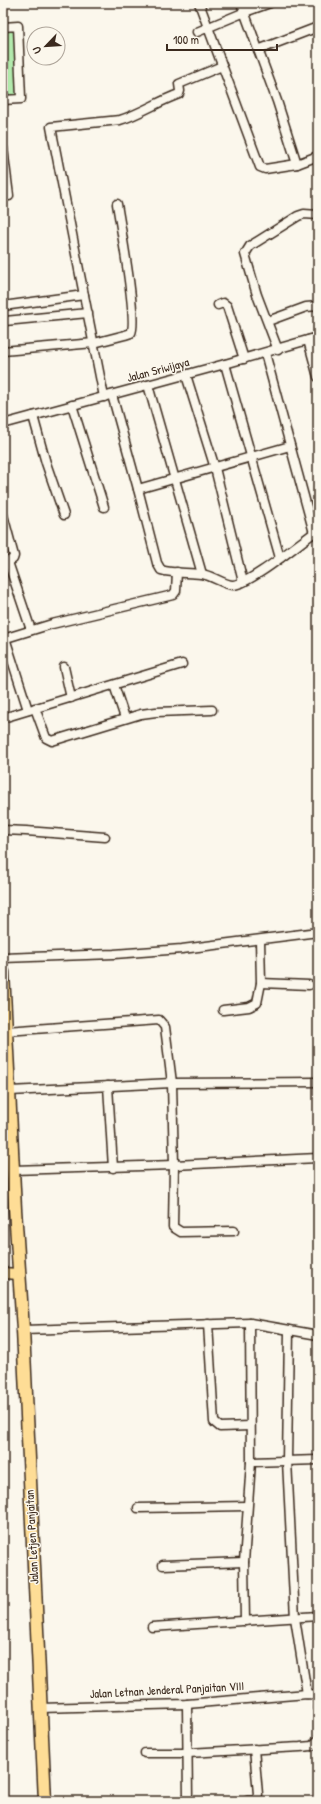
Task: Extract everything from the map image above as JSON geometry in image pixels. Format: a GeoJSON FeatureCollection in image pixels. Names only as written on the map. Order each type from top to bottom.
{"type":"FeatureCollection","features":[{"type":"Feature","properties":{"kind":"highway","name":"Jalan Letjen Panjaitan"},"geometry":{"type":"LineString","coordinates":[[3,972],[18,1274],[23,1330],[45,1801]]}},
{"type":"Feature","properties":{"kind":"main road"},"geometry":{"type":"LineString","coordinates":[[3,1273],[18,1274]]}},
{"type":"Feature","properties":{"kind":"street"},"geometry":{"type":"LineString","coordinates":[[199,3],[260,167],[265,169],[297,164],[318,156]]}},
{"type":"Feature","properties":{"kind":"street"},"geometry":{"type":"LineString","coordinates":[[241,3],[277,101],[297,164]]}},
{"type":"Feature","properties":{"kind":"street"},"geometry":{"type":"LineString","coordinates":[[197,32],[270,3]]}},
{"type":"Feature","properties":{"kind":"street"},"geometry":{"type":"LineString","coordinates":[[3,27],[18,26],[21,98],[3,100]]}},
{"type":"Feature","properties":{"kind":"street"},"geometry":{"type":"LineString","coordinates":[[258,50],[318,27]]}},
{"type":"Feature","properties":{"kind":"street"},"geometry":{"type":"LineString","coordinates":[[222,66],[179,84],[180,91],[178,94],[153,104],[129,117],[120,120],[50,127],[94,343],[108,396],[138,489],[156,563],[161,570],[202,574],[211,576],[230,585],[243,582],[316,532],[290,446],[265,353]]}},
{"type":"Feature","properties":{"kind":"street"},"geometry":{"type":"LineString","coordinates":[[3,148],[9,196]]}},
{"type":"Feature","properties":{"kind":"street"},"geometry":{"type":"LineString","coordinates":[[3,351],[94,343],[126,336],[132,330],[131,299],[117,204]]}},
{"type":"Feature","properties":{"kind":"street"},"geometry":{"type":"LineString","coordinates":[[278,350],[245,259],[246,249],[298,216],[304,214],[318,215]]}},
{"type":"Feature","properties":{"kind":"street"},"geometry":{"type":"LineString","coordinates":[[3,306],[84,295]]}},
{"type":"Feature","properties":{"kind":"street"},"geometry":{"type":"LineString","coordinates":[[218,305],[223,303],[226,306],[244,359]]}},
{"type":"Feature","properties":{"kind":"street"},"geometry":{"type":"LineString","coordinates":[[268,321],[306,307],[318,306]]}},
{"type":"Feature","properties":{"kind":"street"},"geometry":{"type":"LineString","coordinates":[[5,321],[88,314]]}},
{"type":"Feature","properties":{"kind":"street","name":"Jalan Sriwijaya"},"geometry":{"type":"LineString","coordinates":[[3,424],[278,350],[318,337]]}},
{"type":"Feature","properties":{"kind":"street"},"geometry":{"type":"LineString","coordinates":[[308,340],[318,377]]}},
{"type":"Feature","properties":{"kind":"street"},"geometry":{"type":"LineString","coordinates":[[225,364],[280,558]]}},
{"type":"Feature","properties":{"kind":"street"},"geometry":{"type":"LineString","coordinates":[[186,375],[215,468],[243,582]]}},
{"type":"Feature","properties":{"kind":"street"},"geometry":{"type":"LineString","coordinates":[[148,384],[202,574]]}},
{"type":"Feature","properties":{"kind":"street"},"geometry":{"type":"LineString","coordinates":[[72,406],[104,507]]}},
{"type":"Feature","properties":{"kind":"street"},"geometry":{"type":"LineString","coordinates":[[33,416],[46,463],[64,515]]}},
{"type":"Feature","properties":{"kind":"street"},"geometry":{"type":"LineString","coordinates":[[138,489],[290,446]]}},
{"type":"Feature","properties":{"kind":"street"},"geometry":{"type":"LineString","coordinates":[[3,515],[8,561],[31,630]]}},
{"type":"Feature","properties":{"kind":"street"},"geometry":{"type":"LineString","coordinates":[[176,572],[176,591],[172,595],[4,638],[31,709],[46,738],[52,741],[125,718],[156,712],[212,710]]}},
{"type":"Feature","properties":{"kind":"street"},"geometry":{"type":"LineString","coordinates":[[3,718],[182,664]]}},
{"type":"Feature","properties":{"kind":"street"},"geometry":{"type":"LineString","coordinates":[[64,667],[71,698]]}},
{"type":"Feature","properties":{"kind":"street"},"geometry":{"type":"LineString","coordinates":[[114,684],[125,718]]}},
{"type":"Feature","properties":{"kind":"street"},"geometry":{"type":"LineString","coordinates":[[3,830],[105,837]]}},
{"type":"Feature","properties":{"kind":"street"},"geometry":{"type":"LineString","coordinates":[[3,958],[114,954],[182,949],[318,932]]}},
{"type":"Feature","properties":{"kind":"street"},"geometry":{"type":"LineString","coordinates":[[223,1010],[249,1007],[256,1004],[261,983],[260,940]]}},
{"type":"Feature","properties":{"kind":"street"},"geometry":{"type":"LineString","coordinates":[[261,983],[309,984]]}},
{"type":"Feature","properties":{"kind":"street"},"geometry":{"type":"LineString","coordinates":[[6,1031],[159,1020],[165,1027],[172,1083],[174,1165],[173,1227],[175,1230],[181,1232],[234,1231]]}},
{"type":"Feature","properties":{"kind":"street"},"geometry":{"type":"LineString","coordinates":[[10,1091],[172,1083],[318,1082]]}},
{"type":"Feature","properties":{"kind":"street"},"geometry":{"type":"LineString","coordinates":[[108,1086],[113,1168]]}},
{"type":"Feature","properties":{"kind":"street"},"geometry":{"type":"LineString","coordinates":[[13,1170],[113,1168],[318,1158]]}},
{"type":"Feature","properties":{"kind":"street"},"geometry":{"type":"LineString","coordinates":[[23,1330],[250,1323],[318,1335]]}},
{"type":"Feature","properties":{"kind":"street"},"geometry":{"type":"LineString","coordinates":[[245,1621],[244,1562],[251,1462],[250,1323]]}},
{"type":"Feature","properties":{"kind":"street"},"geometry":{"type":"LineString","coordinates":[[208,1324],[214,1422],[220,1427],[250,1426]]}},
{"type":"Feature","properties":{"kind":"street"},"geometry":{"type":"LineString","coordinates":[[289,1330],[287,1461],[295,1618],[307,1694]]}},
{"type":"Feature","properties":{"kind":"street"},"geometry":{"type":"LineString","coordinates":[[251,1462],[318,1460]]}},
{"type":"Feature","properties":{"kind":"street"},"geometry":{"type":"LineString","coordinates":[[138,1508],[247,1506]]}},
{"type":"Feature","properties":{"kind":"street"},"geometry":{"type":"LineString","coordinates":[[163,1565],[244,1562]]}},
{"type":"Feature","properties":{"kind":"street"},"geometry":{"type":"LineString","coordinates":[[152,1627],[318,1616]]}},
{"type":"Feature","properties":{"kind":"street","name":"Jalan Letnan Jenderal Panjaitan VIII"},"geometry":{"type":"LineString","coordinates":[[40,1708],[187,1704],[307,1694],[318,1695]]}},
{"type":"Feature","properties":{"kind":"street"},"geometry":{"type":"LineString","coordinates":[[318,1695],[318,1707]]}},
{"type":"Feature","properties":{"kind":"street"},"geometry":{"type":"LineString","coordinates":[[187,1704],[188,1801]]}},
{"type":"Feature","properties":{"kind":"street"},"geometry":{"type":"LineString","coordinates":[[145,1753],[188,1753],[300,1747],[312,1746],[318,1740]]}},
{"type":"Feature","properties":{"kind":"street"},"geometry":{"type":"LineString","coordinates":[[247,1801],[254,1801],[257,1799],[258,1794],[254,1749]]}},
{"type":"Feature","properties":{"kind":"green space"},"geometry":{"type":"Polygon","coordinates":[[[3,28],[18,28],[21,100],[3,100],[3,28]]]}}]}
